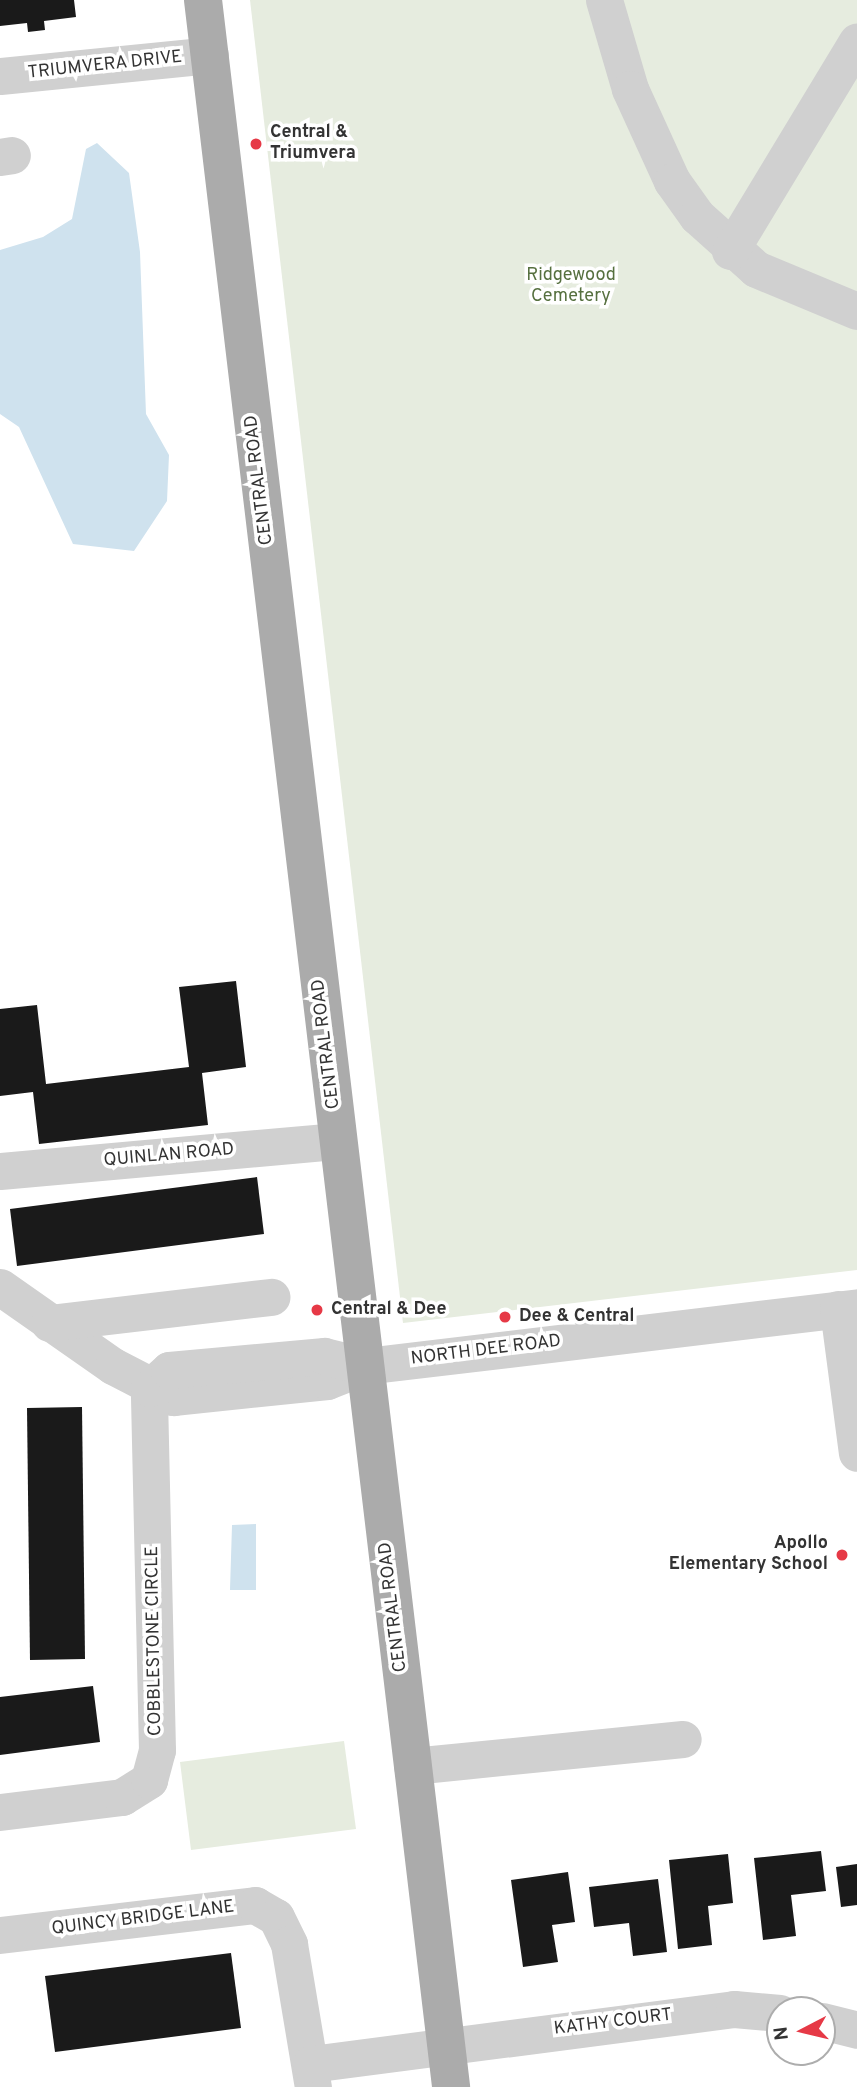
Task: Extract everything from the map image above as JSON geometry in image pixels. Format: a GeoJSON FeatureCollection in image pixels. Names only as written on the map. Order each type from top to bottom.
{"type":"FeatureCollection","features":[{"type":"Feature","properties":{"kind":"main road","name":"CENTRAL ROAD"},"geometry":{"type":"LineString","coordinates":[[204,0],[451,2087]]}},
{"type":"Feature","properties":{"kind":"street"},"geometry":{"type":"LineString","coordinates":[[604,0],[629,89],[672,181],[730,251],[756,269],[857,310]]}},
{"type":"Feature","properties":{"kind":"street"},"geometry":{"type":"LineString","coordinates":[[730,251],[857,41]]}},
{"type":"Feature","properties":{"kind":"street","name":"TRIUMVERA DRIVE"},"geometry":{"type":"LineString","coordinates":[[0,76],[210,55]]}},
{"type":"Feature","properties":{"kind":"street","name":"QUINLAN ROAD"},"geometry":{"type":"LineString","coordinates":[[0,1171],[338,1141]]}},
{"type":"Feature","properties":{"kind":"street"},"geometry":{"type":"LineString","coordinates":[[0,1287],[149,1388],[173,1397],[327,1381],[365,1366]]}},
{"type":"Feature","properties":{"kind":"street"},"geometry":{"type":"LineString","coordinates":[[49,1322],[271,1297]]}},
{"type":"Feature","properties":{"kind":"street"},"geometry":{"type":"LineString","coordinates":[[847,1308],[857,1453]]}},
{"type":"Feature","properties":{"kind":"street","name":"NORTH DEE ROAD"},"geometry":{"type":"LineString","coordinates":[[365,1366],[847,1308]]}},
{"type":"Feature","properties":{"kind":"street","name":"COBBLESTONE CIRCLE"},"geometry":{"type":"LineString","coordinates":[[0,1812],[122,1797],[149,1780],[158,1750],[149,1388]]}},
{"type":"Feature","properties":{"kind":"street"},"geometry":{"type":"LineString","coordinates":[[412,1766],[683,1738]]}},
{"type":"Feature","properties":{"kind":"street","name":"QUINCY BRIDGE LANE"},"geometry":{"type":"LineString","coordinates":[[0,1935],[255,1905],[276,1917],[289,1944],[312,2076]]}},
{"type":"Feature","properties":{"kind":"street","name":"KATHY COURT"},"geometry":{"type":"LineString","coordinates":[[445,2043],[734,2009],[766,2012]]}},
{"type":"Feature","properties":{"kind":"street"},"geometry":{"type":"LineString","coordinates":[[836,2025],[857,2030]]}},
{"type":"Feature","properties":{"kind":"street"},"geometry":{"type":"LineString","coordinates":[[312,2076],[445,2043]]}},
{"type":"Feature","properties":{"kind":"green space","name":"Ridgewood Cemetery"},"geometry":{"type":"Polygon","coordinates":[[[250,0],[857,0],[857,1270],[403,1323],[250,0]]]}},
{"type":"Feature","properties":{"kind":"green space"},"geometry":{"type":"Polygon","coordinates":[[[344,1741],[356,1829],[191,1850],[180,1762],[344,1741]]]}},
{"type":"Feature","properties":{"kind":"water"},"geometry":{"type":"Polygon","coordinates":[[[97,143],[129,173],[140,252],[146,414],[169,455],[167,501],[134,551],[73,544],[19,427],[0,414],[0,250],[43,237],[72,219],[86,149],[97,143]]]}},
{"type":"Feature","properties":{"kind":"water"},"geometry":{"type":"Polygon","coordinates":[[[256,1524],[256,1590],[230,1590],[232,1525],[256,1524]]]}},
{"type":"Feature","properties":{"kind":"building"},"geometry":{"type":"Polygon","coordinates":[[[0,0],[74,0],[76,17],[44,21],[45,30],[28,32],[27,23],[0,26],[0,0]]]}},
{"type":"Feature","properties":{"kind":"building"},"geometry":{"type":"Polygon","coordinates":[[[236,981],[246,1067],[202,1073],[208,1125],[39,1144],[33,1092],[0,1096],[0,1009],[37,1005],[46,1084],[189,1067],[179,987],[236,981]]]}},
{"type":"Feature","properties":{"kind":"building"},"geometry":{"type":"Polygon","coordinates":[[[257,1177],[264,1234],[17,1266],[10,1209],[257,1177]]]}},
{"type":"Feature","properties":{"kind":"building"},"geometry":{"type":"Polygon","coordinates":[[[82,1407],[85,1659],[30,1660],[27,1408],[82,1407]]]}},
{"type":"Feature","properties":{"kind":"building"},"geometry":{"type":"Polygon","coordinates":[[[93,1686],[100,1742],[0,1755],[0,1697],[93,1686]]]}},
{"type":"Feature","properties":{"kind":"building"},"geometry":{"type":"Polygon","coordinates":[[[821,1851],[826,1891],[791,1895],[796,1936],[763,1940],[754,1858],[821,1851]]]}},
{"type":"Feature","properties":{"kind":"building"},"geometry":{"type":"Polygon","coordinates":[[[728,1854],[733,1903],[708,1906],[712,1945],[678,1949],[669,1860],[728,1854]]]}},
{"type":"Feature","properties":{"kind":"building"},"geometry":{"type":"Polygon","coordinates":[[[857,1864],[857,1905],[841,1907],[836,1867],[857,1864]]]}},
{"type":"Feature","properties":{"kind":"building"},"geometry":{"type":"Polygon","coordinates":[[[568,1872],[575,1922],[552,1925],[558,1962],[523,1967],[511,1880],[568,1872]]]}},
{"type":"Feature","properties":{"kind":"building"},"geometry":{"type":"Polygon","coordinates":[[[658,1879],[667,1952],[633,1956],[629,1923],[594,1927],[589,1887],[658,1879]]]}},
{"type":"Feature","properties":{"kind":"building"},"geometry":{"type":"Polygon","coordinates":[[[231,1953],[241,2028],[55,2052],[45,1976],[231,1953]]]}},
{"type":"Feature","properties":{"kind":"place","name":"Central & Triumvera"},"geometry":{"type":"Point","coordinates":[256,144]}},
{"type":"Feature","properties":{"kind":"place","name":"Central & Dee"},"geometry":{"type":"Point","coordinates":[317,1310]}},
{"type":"Feature","properties":{"kind":"place","name":"Dee & Central"},"geometry":{"type":"Point","coordinates":[505,1317]}},
{"type":"Feature","properties":{"kind":"place","name":"Apollo Elementary School"},"geometry":{"type":"Point","coordinates":[842,1555]}}]}
